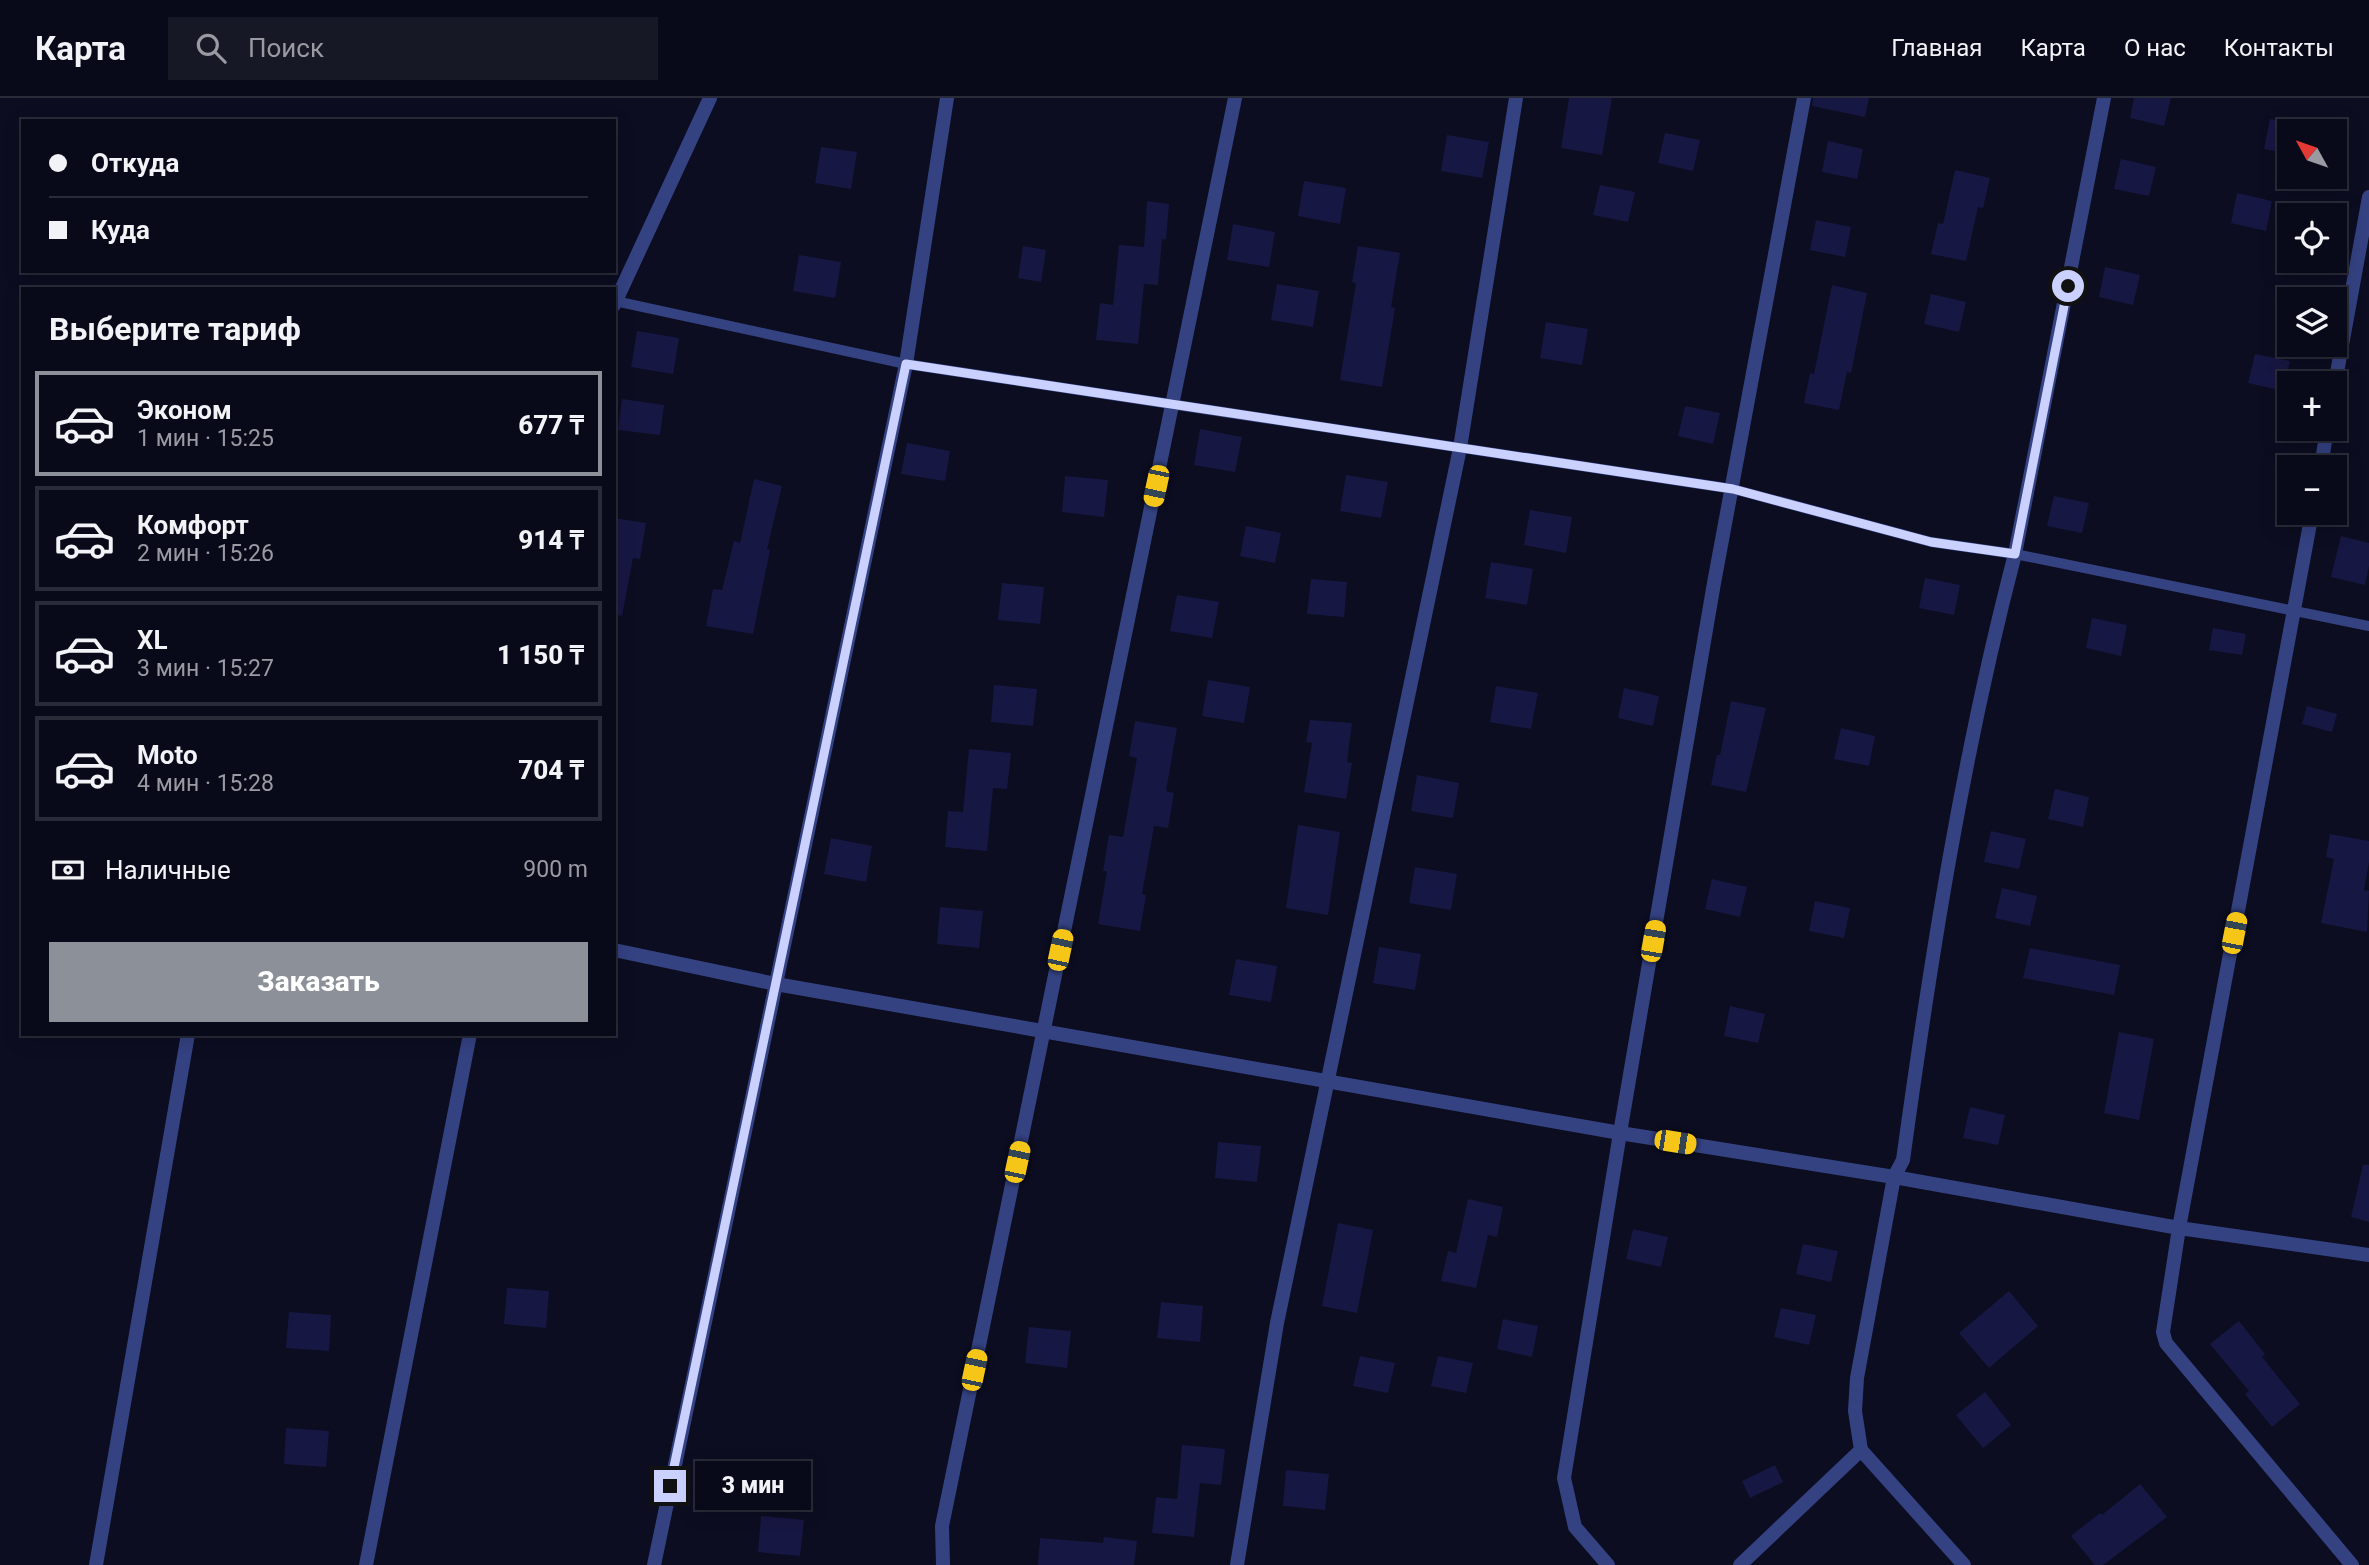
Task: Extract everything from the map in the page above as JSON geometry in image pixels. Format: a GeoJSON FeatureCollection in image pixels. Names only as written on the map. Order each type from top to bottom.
{"type":"FeatureCollection","features":[{"type":"Feature","properties":{"kind":"street"},"geometry":{"type":"LineString","coordinates":[[616,301],[710,98]]}},
{"type":"Feature","properties":{"kind":"street"},"geometry":{"type":"LineString","coordinates":[[653,1565],[906,364],[947,98]]}},
{"type":"Feature","properties":{"kind":"street"},"geometry":{"type":"LineString","coordinates":[[943,1565],[942,1526],[1236,98]]}},
{"type":"Feature","properties":{"kind":"street"},"geometry":{"type":"LineString","coordinates":[[1237,1565],[1277,1323],[1460,448],[1517,98]]}},
{"type":"Feature","properties":{"kind":"street"},"geometry":{"type":"LineString","coordinates":[[1608,1565],[1575,1527],[1564,1478],[1712,597],[1804,98]]}},
{"type":"Feature","properties":{"kind":"street"},"geometry":{"type":"LineString","coordinates":[[1964,1565],[1861,1450],[1855,1411],[1857,1378],[1894,1177],[1903,1160],[1927,982],[1960,802],[1998,618],[2015,554],[2104,98]]}},
{"type":"Feature","properties":{"kind":"street"},"geometry":{"type":"LineString","coordinates":[[2337,371],[2369,197]]}},
{"type":"Feature","properties":{"kind":"street"},"geometry":{"type":"LineString","coordinates":[[2310,525],[2179,1228],[2163,1332],[2166,1343],[2352,1565]]}},
{"type":"Feature","properties":{"kind":"street"},"geometry":{"type":"LineString","coordinates":[[616,950],[776,984],[1620,1133],[1894,1177],[2179,1228],[2369,1255]]}},
{"type":"Feature","properties":{"kind":"street"},"geometry":{"type":"LineString","coordinates":[[96,1565],[188,1036]]}},
{"type":"Feature","properties":{"kind":"street"},"geometry":{"type":"LineString","coordinates":[[366,1565],[470,1036]]}},
{"type":"Feature","properties":{"kind":"street"},"geometry":{"type":"LineString","coordinates":[[1740,1565],[1861,1450]]}},
{"type":"Feature","properties":{"kind":"lane"},"geometry":{"type":"LineString","coordinates":[[616,303],[906,364],[1733,489],[1931,542],[2015,554],[2369,626]]}},
{"type":"Feature","properties":{"kind":"building"},"geometry":{"type":"Polygon","coordinates":[[[1569,98],[1612,98],[1602,155],[1561,148],[1569,98]]]}},
{"type":"Feature","properties":{"kind":"building"},"geometry":{"type":"Polygon","coordinates":[[[1813,98],[1869,98],[1865,117],[1812,106],[1813,98]]]}},
{"type":"Feature","properties":{"kind":"building"},"geometry":{"type":"Polygon","coordinates":[[[2134,98],[2171,98],[2164,126],[2130,118],[2134,98]]]}},
{"type":"Feature","properties":{"kind":"building"},"geometry":{"type":"Polygon","coordinates":[[[2270,119],[2277,120],[2277,152],[2264,149],[2270,119]]]}},
{"type":"Feature","properties":{"kind":"building"},"geometry":{"type":"Polygon","coordinates":[[[1665,133],[1700,140],[1693,171],[1658,163],[1665,133]]]}},
{"type":"Feature","properties":{"kind":"building"},"geometry":{"type":"Polygon","coordinates":[[[1447,135],[1489,142],[1482,178],[1441,171],[1447,135]]]}},
{"type":"Feature","properties":{"kind":"building"},"geometry":{"type":"Polygon","coordinates":[[[1828,141],[1863,149],[1857,179],[1822,172],[1828,141]]]}},
{"type":"Feature","properties":{"kind":"building"},"geometry":{"type":"Polygon","coordinates":[[[821,147],[857,152],[851,189],[815,183],[821,147]]]}},
{"type":"Feature","properties":{"kind":"building"},"geometry":{"type":"Polygon","coordinates":[[[2121,159],[2156,167],[2149,196],[2114,189],[2121,159]]]}},
{"type":"Feature","properties":{"kind":"building"},"geometry":{"type":"Polygon","coordinates":[[[1955,170],[1990,178],[1983,208],[1978,207],[1966,261],[1931,254],[1938,223],[1943,224],[1955,170]]]}},
{"type":"Feature","properties":{"kind":"building"},"geometry":{"type":"Polygon","coordinates":[[[1304,181],[1346,188],[1340,224],[1298,216],[1304,181]]]}},
{"type":"Feature","properties":{"kind":"building"},"geometry":{"type":"Polygon","coordinates":[[[1600,185],[1635,192],[1628,222],[1593,215],[1600,185]]]}},
{"type":"Feature","properties":{"kind":"building"},"geometry":{"type":"Polygon","coordinates":[[[2237,193],[2272,201],[2266,231],[2231,223],[2237,193]]]}},
{"type":"Feature","properties":{"kind":"building"},"geometry":{"type":"Polygon","coordinates":[[[1147,201],[1169,204],[1166,240],[1162,239],[1158,285],[1144,284],[1138,344],[1096,340],[1100,303],[1113,305],[1119,245],[1144,247],[1147,201]]]}},
{"type":"Feature","properties":{"kind":"building"},"geometry":{"type":"Polygon","coordinates":[[[1816,220],[1851,227],[1845,257],[1810,250],[1816,220]]]}},
{"type":"Feature","properties":{"kind":"building"},"geometry":{"type":"Polygon","coordinates":[[[1233,224],[1275,232],[1269,267],[1227,260],[1233,224]]]}},
{"type":"Feature","properties":{"kind":"building"},"geometry":{"type":"Polygon","coordinates":[[[1023,246],[1046,250],[1041,282],[1018,278],[1023,246]]]}},
{"type":"Feature","properties":{"kind":"building"},"geometry":{"type":"Polygon","coordinates":[[[1358,246],[1400,253],[1391,307],[1395,308],[1382,387],[1340,380],[1356,283],[1352,282],[1358,246]]]}},
{"type":"Feature","properties":{"kind":"building"},"geometry":{"type":"Polygon","coordinates":[[[799,255],[841,262],[835,298],[793,291],[799,255]]]}},
{"type":"Feature","properties":{"kind":"building"},"geometry":{"type":"Polygon","coordinates":[[[2105,267],[2140,275],[2133,305],[2099,297],[2105,267]]]}},
{"type":"Feature","properties":{"kind":"building"},"geometry":{"type":"Polygon","coordinates":[[[1277,284],[1319,291],[1313,327],[1271,320],[1277,284]]]}},
{"type":"Feature","properties":{"kind":"building"},"geometry":{"type":"Polygon","coordinates":[[[1832,285],[1867,293],[1851,373],[1847,372],[1839,410],[1804,403],[1810,373],[1814,374],[1832,285]]]}},
{"type":"Feature","properties":{"kind":"building"},"geometry":{"type":"Polygon","coordinates":[[[1931,294],[1966,302],[1959,332],[1924,324],[1931,294]]]}},
{"type":"Feature","properties":{"kind":"building"},"geometry":{"type":"Polygon","coordinates":[[[1546,322],[1588,329],[1582,365],[1540,358],[1546,322]]]}},
{"type":"Feature","properties":{"kind":"building"},"geometry":{"type":"Polygon","coordinates":[[[637,331],[679,338],[673,374],[631,367],[637,331]]]}},
{"type":"Feature","properties":{"kind":"building"},"geometry":{"type":"Polygon","coordinates":[[[2255,354],[2290,361],[2288,371],[2277,371],[2277,390],[2248,383],[2255,354]]]}},
{"type":"Feature","properties":{"kind":"building"},"geometry":{"type":"Polygon","coordinates":[[[622,399],[664,405],[660,435],[618,430],[622,399]]]}},
{"type":"Feature","properties":{"kind":"building"},"geometry":{"type":"Polygon","coordinates":[[[1685,406],[1720,413],[1713,444],[1678,436],[1685,406]]]}},
{"type":"Feature","properties":{"kind":"building"},"geometry":{"type":"Polygon","coordinates":[[[1200,429],[1242,437],[1235,472],[1194,465],[1200,429]]]}},
{"type":"Feature","properties":{"kind":"building"},"geometry":{"type":"Polygon","coordinates":[[[907,443],[950,451],[945,481],[901,474],[907,443]]]}},
{"type":"Feature","properties":{"kind":"building"},"geometry":{"type":"Polygon","coordinates":[[[1346,475],[1388,482],[1381,518],[1340,511],[1346,475]]]}},
{"type":"Feature","properties":{"kind":"building"},"geometry":{"type":"Polygon","coordinates":[[[1065,476],[1108,480],[1104,517],[1062,512],[1065,476]]]}},
{"type":"Feature","properties":{"kind":"building"},"geometry":{"type":"Polygon","coordinates":[[[754,479],[782,486],[767,549],[770,550],[753,634],[706,626],[713,589],[722,590],[734,541],[740,543],[754,479]]]}},
{"type":"Feature","properties":{"kind":"building"},"geometry":{"type":"Polygon","coordinates":[[[2054,496],[2089,503],[2082,533],[2047,526],[2054,496]]]}},
{"type":"Feature","properties":{"kind":"building"},"geometry":{"type":"Polygon","coordinates":[[[1530,510],[1572,517],[1566,553],[1524,545],[1530,510]]]}},
{"type":"Feature","properties":{"kind":"building"},"geometry":{"type":"Polygon","coordinates":[[[616,518],[646,523],[640,559],[633,558],[622,616],[616,615],[616,518]]]}},
{"type":"Feature","properties":{"kind":"building"},"geometry":{"type":"Polygon","coordinates":[[[1246,526],[1281,533],[1275,563],[1240,556],[1246,526]]]}},
{"type":"Feature","properties":{"kind":"building"},"geometry":{"type":"Polygon","coordinates":[[[2341,536],[2369,543],[2369,566],[2365,585],[2331,577],[2341,536]]]}},
{"type":"Feature","properties":{"kind":"building"},"geometry":{"type":"Polygon","coordinates":[[[1491,562],[1533,569],[1527,605],[1485,598],[1491,562]]]}},
{"type":"Feature","properties":{"kind":"building"},"geometry":{"type":"Polygon","coordinates":[[[1925,578],[1960,585],[1954,615],[1919,608],[1925,578]]]}},
{"type":"Feature","properties":{"kind":"building"},"geometry":{"type":"Polygon","coordinates":[[[1311,579],[1347,582],[1344,617],[1307,614],[1311,579]]]}},
{"type":"Feature","properties":{"kind":"building"},"geometry":{"type":"Polygon","coordinates":[[[1002,583],[1044,587],[1040,624],[998,620],[1002,583]]]}},
{"type":"Feature","properties":{"kind":"building"},"geometry":{"type":"Polygon","coordinates":[[[1177,595],[1219,602],[1212,638],[1170,631],[1177,595]]]}},
{"type":"Feature","properties":{"kind":"building"},"geometry":{"type":"Polygon","coordinates":[[[2092,618],[2127,625],[2121,656],[2086,648],[2092,618]]]}},
{"type":"Feature","properties":{"kind":"building"},"geometry":{"type":"Polygon","coordinates":[[[2213,628],[2246,634],[2242,655],[2209,650],[2213,628]]]}},
{"type":"Feature","properties":{"kind":"building"},"geometry":{"type":"Polygon","coordinates":[[[1208,680],[1250,687],[1244,723],[1202,716],[1208,680]]]}},
{"type":"Feature","properties":{"kind":"building"},"geometry":{"type":"Polygon","coordinates":[[[994,685],[1037,689],[1033,726],[991,722],[994,685]]]}},
{"type":"Feature","properties":{"kind":"building"},"geometry":{"type":"Polygon","coordinates":[[[1496,686],[1538,693],[1531,729],[1490,722],[1496,686]]]}},
{"type":"Feature","properties":{"kind":"building"},"geometry":{"type":"Polygon","coordinates":[[[1624,688],[1659,696],[1653,726],[1618,718],[1624,688]]]}},
{"type":"Feature","properties":{"kind":"building"},"geometry":{"type":"Polygon","coordinates":[[[1731,701],[1766,708],[1746,792],[1711,785],[1731,701]]]}},
{"type":"Feature","properties":{"kind":"building"},"geometry":{"type":"Polygon","coordinates":[[[2307,706],[2337,714],[2332,732],[2302,724],[2307,706]]]}},
{"type":"Feature","properties":{"kind":"building"},"geometry":{"type":"Polygon","coordinates":[[[1310,720],[1352,723],[1347,762],[1352,763],[1346,799],[1304,792],[1312,743],[1306,742],[1310,720]]]}},
{"type":"Feature","properties":{"kind":"building"},"geometry":{"type":"Polygon","coordinates":[[[1135,721],[1177,728],[1166,791],[1174,793],[1168,828],[1154,826],[1142,894],[1146,895],[1140,931],[1098,924],[1107,871],[1103,871],[1109,835],[1123,837],[1137,758],[1129,756],[1135,721]]]}},
{"type":"Feature","properties":{"kind":"building"},"geometry":{"type":"Polygon","coordinates":[[[1841,728],[1875,736],[1869,766],[1834,759],[1841,728]]]}},
{"type":"Feature","properties":{"kind":"building"},"geometry":{"type":"Polygon","coordinates":[[[969,749],[1011,753],[1007,789],[993,788],[987,851],[945,847],[948,811],[963,812],[969,749]]]}},
{"type":"Feature","properties":{"kind":"building"},"geometry":{"type":"Polygon","coordinates":[[[1417,775],[1459,783],[1453,818],[1411,811],[1417,775]]]}},
{"type":"Feature","properties":{"kind":"building"},"geometry":{"type":"Polygon","coordinates":[[[2055,789],[2089,797],[2083,827],[2048,819],[2055,789]]]}},
{"type":"Feature","properties":{"kind":"building"},"geometry":{"type":"Polygon","coordinates":[[[1298,825],[1340,832],[1328,915],[1286,908],[1298,825]]]}},
{"type":"Feature","properties":{"kind":"building"},"geometry":{"type":"Polygon","coordinates":[[[1991,831],[2026,839],[2019,869],[1984,862],[1991,831]]]}},
{"type":"Feature","properties":{"kind":"building"},"geometry":{"type":"Polygon","coordinates":[[[2330,834],[2369,841],[2369,862],[2364,890],[2369,891],[2367,932],[2321,923],[2334,859],[2326,857],[2330,834]]]}},
{"type":"Feature","properties":{"kind":"building"},"geometry":{"type":"Polygon","coordinates":[[[831,838],[872,846],[866,882],[824,874],[831,838]]]}},
{"type":"Feature","properties":{"kind":"building"},"geometry":{"type":"Polygon","coordinates":[[[1415,867],[1457,874],[1451,910],[1409,903],[1415,867]]]}},
{"type":"Feature","properties":{"kind":"building"},"geometry":{"type":"Polygon","coordinates":[[[1712,879],[1747,887],[1740,917],[1705,909],[1712,879]]]}},
{"type":"Feature","properties":{"kind":"building"},"geometry":{"type":"Polygon","coordinates":[[[2002,888],[2037,896],[2030,926],[1995,918],[2002,888]]]}},
{"type":"Feature","properties":{"kind":"building"},"geometry":{"type":"Polygon","coordinates":[[[1815,901],[1850,908],[1844,938],[1809,931],[1815,901]]]}},
{"type":"Feature","properties":{"kind":"building"},"geometry":{"type":"Polygon","coordinates":[[[940,907],[983,911],[979,948],[937,944],[940,907]]]}},
{"type":"Feature","properties":{"kind":"building"},"geometry":{"type":"Polygon","coordinates":[[[1379,947],[1421,954],[1415,990],[1373,983],[1379,947]]]}},
{"type":"Feature","properties":{"kind":"building"},"geometry":{"type":"Polygon","coordinates":[[[2030,948],[2120,965],[2114,995],[2023,978],[2030,948]]]}},
{"type":"Feature","properties":{"kind":"building"},"geometry":{"type":"Polygon","coordinates":[[[1236,959],[1277,966],[1271,1002],[1229,995],[1236,959]]]}},
{"type":"Feature","properties":{"kind":"building"},"geometry":{"type":"Polygon","coordinates":[[[1730,1006],[1765,1014],[1758,1043],[1724,1036],[1730,1006]]]}},
{"type":"Feature","properties":{"kind":"building"},"geometry":{"type":"Polygon","coordinates":[[[2119,1032],[2154,1039],[2139,1120],[2104,1113],[2119,1032]]]}},
{"type":"Feature","properties":{"kind":"building"},"geometry":{"type":"Polygon","coordinates":[[[1970,1107],[2005,1115],[1998,1145],[1963,1138],[1970,1107]]]}},
{"type":"Feature","properties":{"kind":"building"},"geometry":{"type":"Polygon","coordinates":[[[1218,1142],[1261,1146],[1257,1182],[1215,1178],[1218,1142]]]}},
{"type":"Feature","properties":{"kind":"building"},"geometry":{"type":"Polygon","coordinates":[[[2363,1165],[2369,1165],[2369,1222],[2351,1217],[2363,1165]]]}},
{"type":"Feature","properties":{"kind":"building"},"geometry":{"type":"Polygon","coordinates":[[[1468,1199],[1503,1207],[1497,1237],[1488,1235],[1476,1288],[1441,1281],[1448,1251],[1456,1253],[1468,1199]]]}},
{"type":"Feature","properties":{"kind":"building"},"geometry":{"type":"Polygon","coordinates":[[[1338,1223],[1373,1230],[1357,1313],[1322,1306],[1338,1223]]]}},
{"type":"Feature","properties":{"kind":"building"},"geometry":{"type":"Polygon","coordinates":[[[1633,1229],[1668,1237],[1661,1267],[1626,1259],[1633,1229]]]}},
{"type":"Feature","properties":{"kind":"building"},"geometry":{"type":"Polygon","coordinates":[[[1803,1244],[1838,1251],[1831,1282],[1796,1274],[1803,1244]]]}},
{"type":"Feature","properties":{"kind":"building"},"geometry":{"type":"Polygon","coordinates":[[[507,1288],[549,1291],[546,1328],[504,1324],[507,1288]]]}},
{"type":"Feature","properties":{"kind":"building"},"geometry":{"type":"Polygon","coordinates":[[[2009,1291],[2038,1326],[1989,1368],[1959,1333],[2009,1291]]]}},
{"type":"Feature","properties":{"kind":"building"},"geometry":{"type":"Polygon","coordinates":[[[1161,1302],[1203,1306],[1200,1342],[1157,1338],[1161,1302]]]}},
{"type":"Feature","properties":{"kind":"building"},"geometry":{"type":"Polygon","coordinates":[[[1781,1308],[1816,1315],[1809,1345],[1774,1337],[1781,1308]]]}},
{"type":"Feature","properties":{"kind":"building"},"geometry":{"type":"Polygon","coordinates":[[[289,1312],[331,1315],[329,1351],[286,1348],[289,1312]]]}},
{"type":"Feature","properties":{"kind":"building"},"geometry":{"type":"Polygon","coordinates":[[[1503,1319],[1538,1326],[1532,1357],[1497,1349],[1503,1319]]]}},
{"type":"Feature","properties":{"kind":"building"},"geometry":{"type":"Polygon","coordinates":[[[2239,1321],[2265,1354],[2262,1357],[2300,1404],[2272,1427],[2245,1394],[2249,1391],[2210,1344],[2239,1321]]]}},
{"type":"Feature","properties":{"kind":"building"},"geometry":{"type":"Polygon","coordinates":[[[1029,1327],[1071,1331],[1067,1368],[1025,1363],[1029,1327]]]}},
{"type":"Feature","properties":{"kind":"building"},"geometry":{"type":"Polygon","coordinates":[[[1360,1356],[1395,1363],[1388,1393],[1353,1386],[1360,1356]]]}},
{"type":"Feature","properties":{"kind":"building"},"geometry":{"type":"Polygon","coordinates":[[[1438,1356],[1473,1363],[1466,1393],[1431,1386],[1438,1356]]]}},
{"type":"Feature","properties":{"kind":"building"},"geometry":{"type":"Polygon","coordinates":[[[1985,1392],[2011,1425],[1983,1448],[1956,1415],[1985,1392]]]}},
{"type":"Feature","properties":{"kind":"building"},"geometry":{"type":"Polygon","coordinates":[[[286,1428],[329,1431],[326,1467],[284,1464],[286,1428]]]}},
{"type":"Feature","properties":{"kind":"building"},"geometry":{"type":"Polygon","coordinates":[[[1182,1445],[1225,1449],[1221,1485],[1200,1483],[1194,1537],[1152,1533],[1156,1497],[1177,1499],[1182,1445]]]}},
{"type":"Feature","properties":{"kind":"building"},"geometry":{"type":"Polygon","coordinates":[[[1775,1465],[1783,1482],[1750,1498],[1742,1481],[1775,1465]]]}},
{"type":"Feature","properties":{"kind":"building"},"geometry":{"type":"Polygon","coordinates":[[[1286,1470],[1329,1474],[1325,1510],[1283,1506],[1286,1470]]]}},
{"type":"Feature","properties":{"kind":"building"},"geometry":{"type":"Polygon","coordinates":[[[2140,1484],[2167,1517],[2103,1565],[2095,1565],[2071,1536],[2140,1484]]]}},
{"type":"Feature","properties":{"kind":"building"},"geometry":{"type":"Polygon","coordinates":[[[761,1516],[804,1520],[800,1556],[758,1552],[761,1516]]]}},
{"type":"Feature","properties":{"kind":"building"},"geometry":{"type":"Polygon","coordinates":[[[1104,1537],[1137,1541],[1134,1565],[1038,1565],[1040,1538],[1103,1543],[1104,1537]]]}},
{"type":"Feature","properties":{"kind":"route"},"geometry":{"type":"LineString","coordinates":[[670,1486],[906,364],[1733,489],[1931,542],[2015,554],[2068,286]]}}]}
